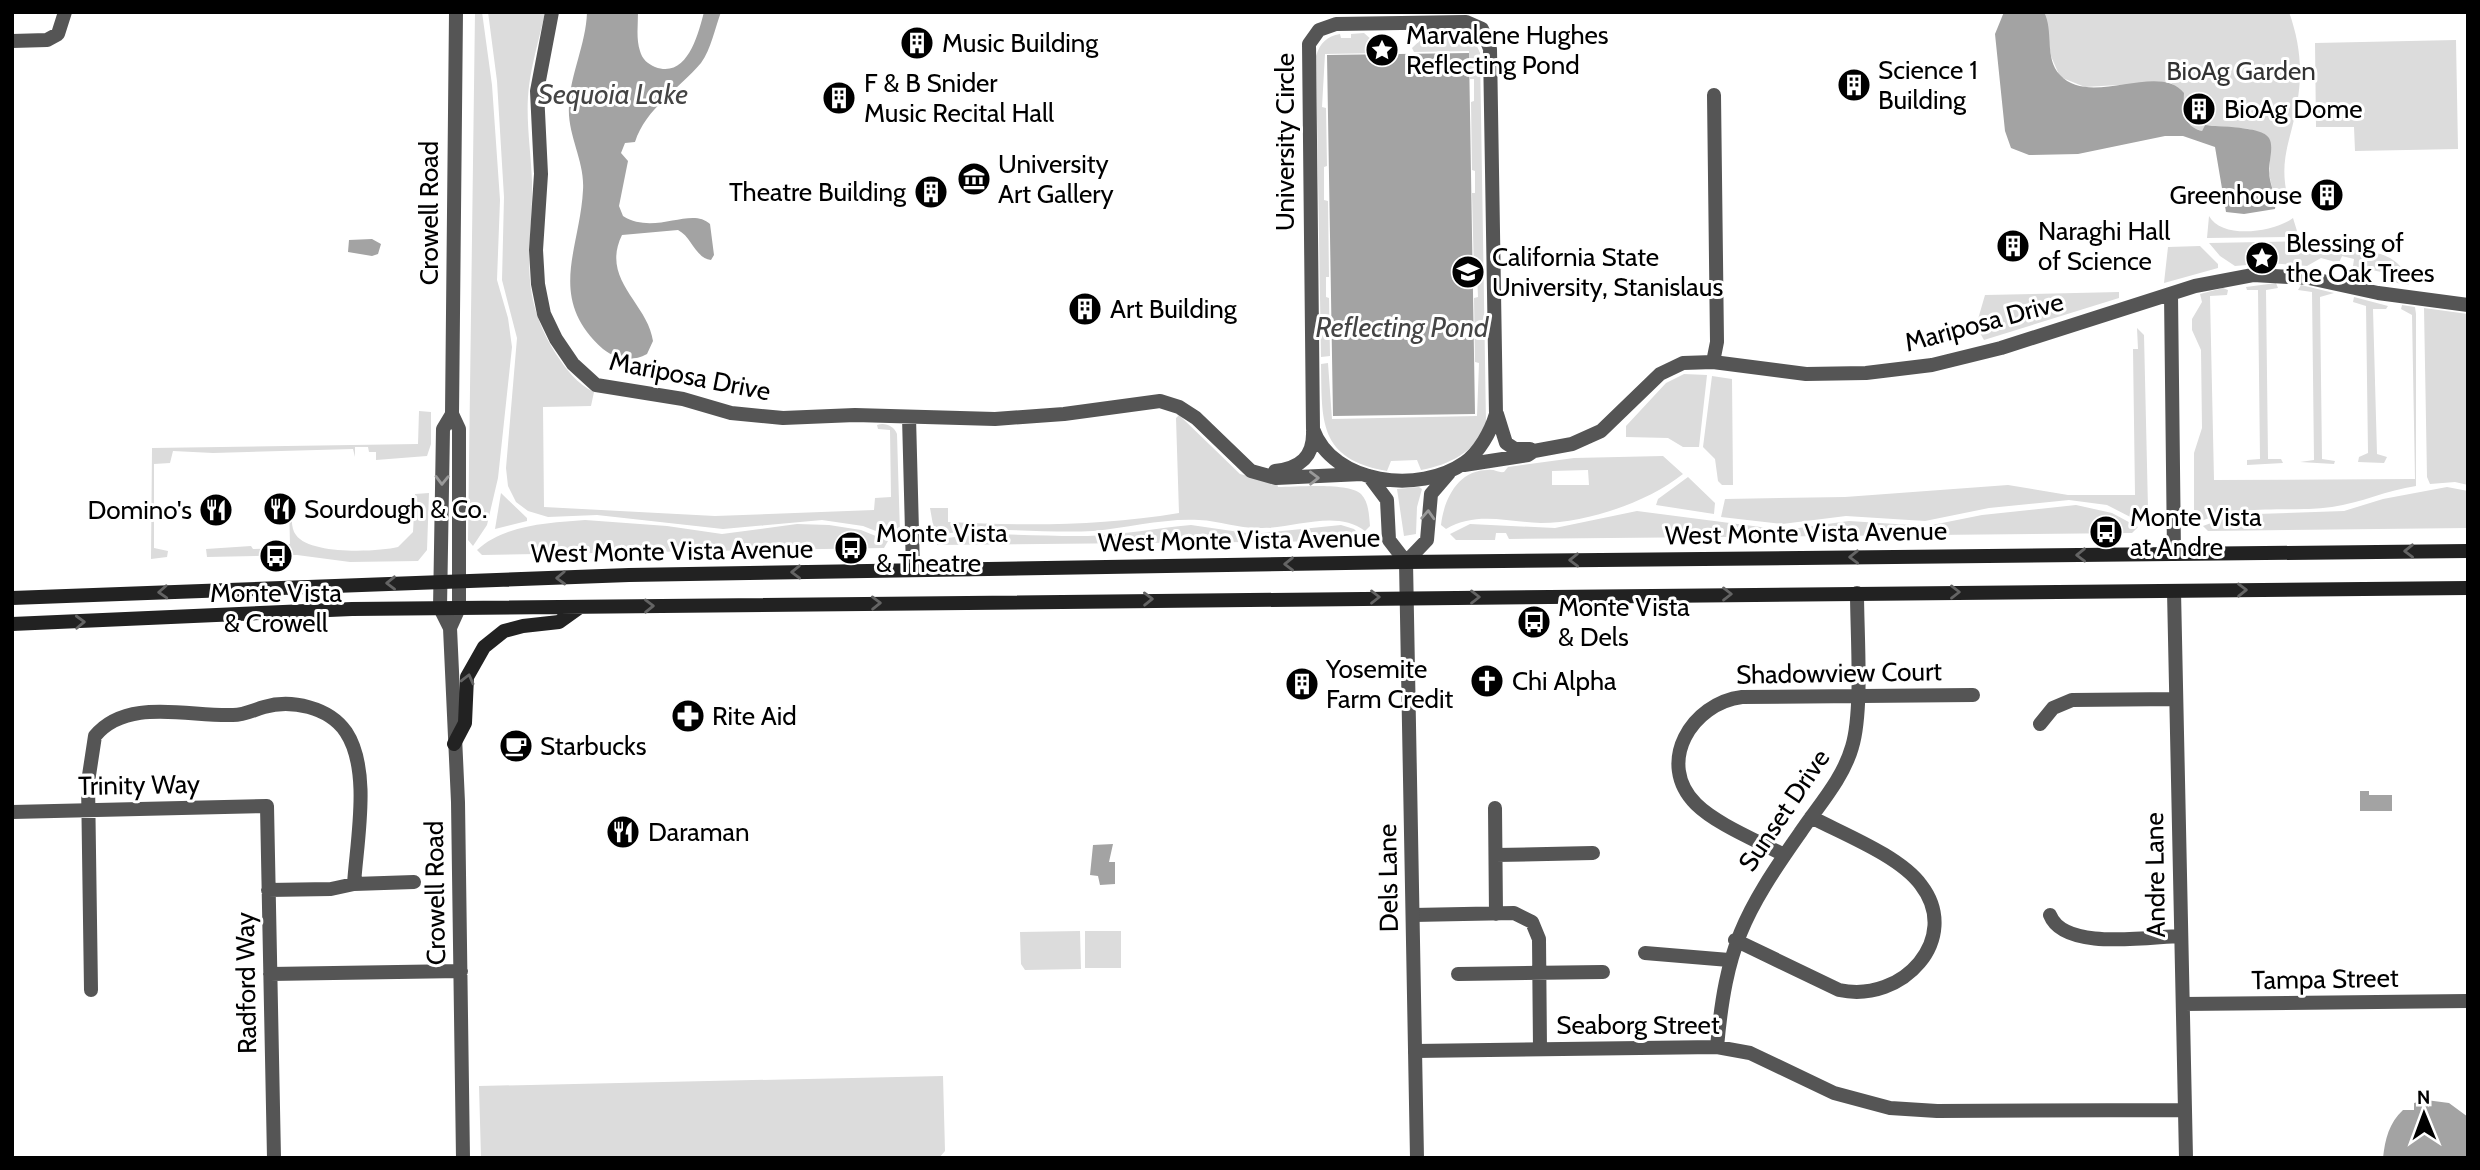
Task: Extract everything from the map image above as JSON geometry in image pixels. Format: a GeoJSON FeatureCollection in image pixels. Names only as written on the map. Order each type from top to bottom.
{"type":"FeatureCollection","features":[{"type":"Feature","properties":{"kind":"main road","name":"West Monte Vista Avenue"},"geometry":{"type":"LineString","coordinates":[[12,598],[629,575],[1406,562],[2468,551]]}},
{"type":"Feature","properties":{"kind":"main road","name":"West Monte Vista Avenue"},"geometry":{"type":"LineString","coordinates":[[12,624],[440,608],[2468,588]]}},
{"type":"Feature","properties":{"kind":"main road"},"geometry":{"type":"LineString","coordinates":[[454,744],[465,723],[467,677],[484,647],[504,631],[559,622],[581,607]]}},
{"type":"Feature","properties":{"kind":"street"},"geometry":{"type":"LineString","coordinates":[[12,41],[47,40],[58,34],[65,12]]}},
{"type":"Feature","properties":{"kind":"street","name":"Crowell Road"},"geometry":{"type":"LineString","coordinates":[[456,12],[452,414],[459,429],[459,582],[458,608],[450,628],[463,1158]]}},
{"type":"Feature","properties":{"kind":"street","name":"Mariposa Drive"},"geometry":{"type":"LineString","coordinates":[[552,12],[537,91],[541,174],[536,260],[544,314],[573,364],[596,385],[683,399],[739,415],[783,418],[855,415],[1037,416],[1160,401],[1191,414],[1251,471],[1276,478],[1366,475]]}},
{"type":"Feature","properties":{"kind":"street","name":"University Circle"},"geometry":{"type":"LineString","coordinates":[[1313,429],[1307,56],[1309,44],[1315,34],[1336,24],[1466,22],[1478,26],[1488,38],[1496,410],[1490,429],[1477,450],[1431,494],[1427,540],[1406,562]]}},
{"type":"Feature","properties":{"kind":"street"},"geometry":{"type":"LineString","coordinates":[[1713,362],[1717,342],[1714,95]]}},
{"type":"Feature","properties":{"kind":"street","name":"Mariposa Drive"},"geometry":{"type":"LineString","coordinates":[[1456,468],[1572,444],[1601,431],[1666,369],[1683,363],[1713,362],[1806,374],[1874,372],[1932,365],[1979,354],[2225,279],[2270,275],[2468,305]]}},
{"type":"Feature","properties":{"kind":"street"},"geometry":{"type":"LineString","coordinates":[[2171,294],[2174,554]]}},
{"type":"Feature","properties":{"kind":"street"},"geometry":{"type":"LineString","coordinates":[[1496,410],[1500,431],[1506,443],[1515,449],[1534,451]]}},
{"type":"Feature","properties":{"kind":"street","name":"Crowell Road"},"geometry":{"type":"LineString","coordinates":[[450,628],[440,608],[443,429],[452,414]]}},
{"type":"Feature","properties":{"kind":"street"},"geometry":{"type":"LineString","coordinates":[[909,417],[913,570]]}},
{"type":"Feature","properties":{"kind":"street"},"geometry":{"type":"LineString","coordinates":[[1266,475],[1296,467],[1304,461],[1311,449],[1313,429]]}},
{"type":"Feature","properties":{"kind":"street"},"geometry":{"type":"LineString","coordinates":[[1313,429],[1320,444],[1332,456],[1366,475],[1387,500],[1389,540],[1406,562]]}},
{"type":"Feature","properties":{"kind":"street"},"geometry":{"type":"LineString","coordinates":[[1366,475],[1410,480],[1434,477],[1456,468]]}},
{"type":"Feature","properties":{"kind":"street","name":"Dels Lane"},"geometry":{"type":"LineString","coordinates":[[1406,562],[1417,1158]]}},
{"type":"Feature","properties":{"kind":"street","name":"Andre Lane"},"geometry":{"type":"LineString","coordinates":[[2174,591],[2186,1158]]}},
{"type":"Feature","properties":{"kind":"street","name":"Sunset Drive"},"geometry":{"type":"LineString","coordinates":[[1717,1047],[1729,960],[1735,940],[1752,903],[1848,761],[1856,730],[1857,593]]}},
{"type":"Feature","properties":{"kind":"street","name":"Shadowview Court"},"geometry":{"type":"LineString","coordinates":[[1784,855],[1696,804],[1685,787],[1680,768],[1682,743],[1702,713],[1731,698],[1973,695]]}},
{"type":"Feature","properties":{"kind":"street"},"geometry":{"type":"LineString","coordinates":[[2040,724],[2053,708],[2072,700],[2176,699]]}},
{"type":"Feature","properties":{"kind":"street"},"geometry":{"type":"LineString","coordinates":[[91,990],[88,811],[95,736],[111,722],[144,713],[231,715],[280,705],[317,709],[345,729],[359,765],[354,884]]}},
{"type":"Feature","properties":{"kind":"street","name":"Trinity Way"},"geometry":{"type":"LineString","coordinates":[[12,812],[267,806]]}},
{"type":"Feature","properties":{"kind":"street","name":"Radford Way"},"geometry":{"type":"LineString","coordinates":[[267,806],[274,1158]]}},
{"type":"Feature","properties":{"kind":"street"},"geometry":{"type":"LineString","coordinates":[[1495,808],[1496,914]]}},
{"type":"Feature","properties":{"kind":"street"},"geometry":{"type":"LineString","coordinates":[[1735,940],[1839,990],[1851,992],[1884,990],[1904,979],[1921,962],[1931,939],[1933,922],[1923,886],[1896,863],[1811,817]]}},
{"type":"Feature","properties":{"kind":"street"},"geometry":{"type":"LineString","coordinates":[[1496,855],[1593,853]]}},
{"type":"Feature","properties":{"kind":"street"},"geometry":{"type":"LineString","coordinates":[[268,890],[414,883]]}},
{"type":"Feature","properties":{"kind":"street"},"geometry":{"type":"LineString","coordinates":[[1413,915],[1520,914],[1535,925],[1539,934],[1540,1049]]}},
{"type":"Feature","properties":{"kind":"street"},"geometry":{"type":"LineString","coordinates":[[2050,915],[2061,930],[2081,938],[2180,936]]}},
{"type":"Feature","properties":{"kind":"street"},"geometry":{"type":"LineString","coordinates":[[1645,953],[1729,960]]}},
{"type":"Feature","properties":{"kind":"street"},"geometry":{"type":"LineString","coordinates":[[270,974],[460,971]]}},
{"type":"Feature","properties":{"kind":"street"},"geometry":{"type":"LineString","coordinates":[[1458,974],[1603,972]]}},
{"type":"Feature","properties":{"kind":"street","name":"Tampa Street"},"geometry":{"type":"LineString","coordinates":[[2183,1004],[2468,1001]]}},
{"type":"Feature","properties":{"kind":"street","name":"Seaborg Street"},"geometry":{"type":"LineString","coordinates":[[1415,1051],[1717,1047],[1750,1053],[1834,1093],[1890,1108],[1937,1111],[2185,1110]]}},
{"type":"Feature","properties":{"kind":"green space"},"geometry":{"type":"Polygon","coordinates":[[[475,12],[482,12],[492,85],[500,200],[497,280],[508,318],[512,347],[498,478],[487,525],[473,546],[468,540],[475,12]]]}},
{"type":"Feature","properties":{"kind":"green space"},"geometry":{"type":"Polygon","coordinates":[[[488,12],[545,12],[528,98],[532,182],[529,250],[531,290],[544,331],[556,354],[577,380],[594,392],[591,406],[543,407],[544,507],[715,516],[874,510],[875,498],[891,497],[890,430],[878,429],[877,425],[886,424],[897,434],[900,534],[891,537],[863,526],[822,520],[723,529],[597,515],[548,517],[528,511],[516,502],[508,486],[506,468],[517,338],[502,280],[504,197],[497,81],[488,12]]]}},
{"type":"Feature","properties":{"kind":"green space","name":"BioAg Garden"},"geometry":{"type":"Polygon","coordinates":[[[2044,12],[2289,12],[2296,35],[2300,69],[2299,92],[2285,161],[2288,199],[2276,204],[2269,174],[2271,147],[2264,134],[2249,129],[2205,125],[2202,131],[2192,127],[2185,115],[2182,95],[2169,82],[2085,87],[2060,77],[2051,56],[2044,12]]]}},
{"type":"Feature","properties":{"kind":"green space"},"geometry":{"type":"Polygon","coordinates":[[[1429,32],[1452,32],[1466,36],[1480,53],[1486,423],[1476,442],[1451,461],[1421,470],[1417,460],[1391,461],[1387,471],[1364,465],[1336,447],[1324,420],[1321,364],[1328,363],[1332,419],[1477,416],[1479,363],[1475,362],[1474,298],[1478,297],[1477,273],[1474,273],[1472,193],[1475,193],[1475,171],[1472,170],[1471,102],[1474,101],[1474,79],[1470,79],[1469,51],[1414,52],[1412,48],[1429,32]]]}},
{"type":"Feature","properties":{"kind":"green space"},"geometry":{"type":"Polygon","coordinates":[[[1364,33],[1382,49],[1380,53],[1325,54],[1322,107],[1326,108],[1327,166],[1324,167],[1324,200],[1328,201],[1329,277],[1326,277],[1326,297],[1329,298],[1330,356],[1321,357],[1316,56],[1322,44],[1331,36],[1340,34],[1341,38],[1351,38],[1351,34],[1364,33]]]}},
{"type":"Feature","properties":{"kind":"green space"},"geometry":{"type":"Polygon","coordinates":[[[2456,40],[2458,149],[2355,151],[2354,127],[2316,127],[2315,43],[2456,40]]]}},
{"type":"Feature","properties":{"kind":"green space"},"geometry":{"type":"Polygon","coordinates":[[[2209,216],[2216,224],[2237,231],[2262,230],[2293,218],[2297,231],[2293,237],[2207,238],[2209,216]]]}},
{"type":"Feature","properties":{"kind":"green space"},"geometry":{"type":"Polygon","coordinates":[[[2307,241],[2320,246],[2381,254],[2393,260],[2403,270],[2409,285],[2397,283],[2386,273],[2353,266],[2354,259],[2342,256],[2339,263],[2321,258],[2307,266],[2270,263],[2235,266],[2220,256],[2209,243],[2307,241]]]}},
{"type":"Feature","properties":{"kind":"green space"},"geometry":{"type":"Polygon","coordinates":[[[2200,246],[2218,264],[2218,268],[2164,283],[2168,247],[2200,246]]]}},
{"type":"Feature","properties":{"kind":"green space"},"geometry":{"type":"Polygon","coordinates":[[[2276,283],[2278,288],[2266,290],[2268,459],[2281,459],[2283,463],[2247,465],[2247,460],[2260,459],[2258,290],[2247,290],[2246,287],[2276,283]]]}},
{"type":"Feature","properties":{"kind":"green space"},"geometry":{"type":"Polygon","coordinates":[[[2301,285],[2334,293],[2320,297],[2322,459],[2335,461],[2334,464],[2300,462],[2314,460],[2312,292],[2298,290],[2301,285]]]}},
{"type":"Feature","properties":{"kind":"green space"},"geometry":{"type":"Polygon","coordinates":[[[2223,288],[2228,290],[2227,295],[2210,296],[2214,480],[2415,479],[2412,315],[2401,309],[2402,305],[2415,307],[2416,314],[2416,486],[2332,507],[2248,510],[2199,522],[2194,517],[2194,453],[2202,428],[2201,350],[2192,330],[2192,319],[2202,302],[2200,294],[2223,288]]]}},
{"type":"Feature","properties":{"kind":"green space"},"geometry":{"type":"Polygon","coordinates":[[[2119,292],[2119,298],[1984,340],[1976,326],[1985,295],[2119,292]]]}},
{"type":"Feature","properties":{"kind":"green space"},"geometry":{"type":"Polygon","coordinates":[[[2354,297],[2388,306],[2386,309],[2373,309],[2377,454],[2387,457],[2384,463],[2358,462],[2359,457],[2368,453],[2366,306],[2353,302],[2354,297]]]}},
{"type":"Feature","properties":{"kind":"green space"},"geometry":{"type":"Polygon","coordinates":[[[2424,308],[2468,314],[2468,485],[2455,482],[2430,484],[2427,477],[2424,308]]]}},
{"type":"Feature","properties":{"kind":"green space"},"geometry":{"type":"Polygon","coordinates":[[[2137,328],[2144,335],[2148,509],[2147,517],[2142,523],[2107,505],[2069,500],[1989,508],[1925,521],[1846,516],[1782,524],[1721,517],[1725,499],[1845,497],[2008,485],[2068,495],[2135,495],[2133,349],[2138,349],[2137,328]]]}},
{"type":"Feature","properties":{"kind":"green space"},"geometry":{"type":"Polygon","coordinates":[[[1684,374],[1707,375],[1699,447],[1683,447],[1668,438],[1626,437],[1626,426],[1666,383],[1684,374]]]}},
{"type":"Feature","properties":{"kind":"green space"},"geometry":{"type":"Polygon","coordinates":[[[1712,376],[1732,379],[1733,485],[1722,485],[1718,481],[1715,459],[1703,447],[1712,376]]]}},
{"type":"Feature","properties":{"kind":"green space"},"geometry":{"type":"Polygon","coordinates":[[[419,411],[431,412],[431,444],[427,456],[376,460],[376,452],[369,452],[368,447],[355,447],[355,457],[353,449],[213,453],[173,451],[170,463],[154,464],[154,548],[168,551],[167,557],[151,559],[152,448],[418,444],[419,411]]]}},
{"type":"Feature","properties":{"kind":"green space"},"geometry":{"type":"Polygon","coordinates":[[[1179,415],[1240,474],[1277,483],[1278,487],[1334,487],[1354,490],[1361,494],[1367,505],[1370,526],[1365,531],[1342,521],[1329,520],[1254,528],[1186,520],[1093,531],[993,530],[935,536],[930,508],[948,508],[948,522],[1007,524],[1092,523],[1179,513],[1176,418],[1179,415]]]}},
{"type":"Feature","properties":{"kind":"green space"},"geometry":{"type":"Polygon","coordinates":[[[1663,456],[1683,474],[1635,502],[1597,515],[1559,522],[1481,519],[1469,520],[1446,529],[1441,525],[1449,496],[1468,475],[1488,470],[1504,472],[1508,467],[1574,458],[1663,456]],[[1588,470],[1552,471],[1552,485],[1589,485],[1588,470]]]}},
{"type":"Feature","properties":{"kind":"green space"},"geometry":{"type":"Polygon","coordinates":[[[1688,477],[1715,503],[1714,514],[1656,505],[1658,499],[1688,477]]]}},
{"type":"Feature","properties":{"kind":"green space"},"geometry":{"type":"Polygon","coordinates":[[[2447,487],[2468,491],[2468,528],[2208,531],[2203,526],[2219,520],[2257,514],[2344,511],[2383,499],[2447,487]]]}},
{"type":"Feature","properties":{"kind":"green space"},"geometry":{"type":"Polygon","coordinates":[[[1397,489],[1422,489],[1417,507],[1416,534],[1404,536],[1397,489]]]}},
{"type":"Feature","properties":{"kind":"green space"},"geometry":{"type":"Polygon","coordinates":[[[429,493],[427,550],[418,561],[350,562],[297,555],[207,557],[206,549],[251,546],[253,549],[285,548],[285,544],[290,544],[289,505],[296,535],[315,546],[360,551],[398,547],[413,532],[415,494],[429,493]]]}},
{"type":"Feature","properties":{"kind":"green space"},"geometry":{"type":"Polygon","coordinates":[[[501,493],[527,518],[527,521],[495,529],[501,493]]]}},
{"type":"Feature","properties":{"kind":"green space"},"geometry":{"type":"Polygon","coordinates":[[[2076,505],[2112,513],[2138,527],[2132,533],[1509,539],[1506,533],[1496,533],[1495,540],[1456,540],[1450,534],[1470,524],[1555,528],[1637,511],[1784,530],[1849,521],[1927,526],[1982,515],[2076,505]]]}},
{"type":"Feature","properties":{"kind":"green space"},"geometry":{"type":"Polygon","coordinates":[[[585,520],[667,526],[722,534],[797,524],[829,525],[861,530],[888,541],[884,548],[482,555],[477,550],[488,541],[528,526],[585,520]]]}},
{"type":"Feature","properties":{"kind":"green space"},"geometry":{"type":"Polygon","coordinates":[[[1191,525],[1253,534],[1341,525],[1354,529],[1360,535],[1353,541],[937,545],[937,540],[974,535],[1088,536],[1191,525]]]}},
{"type":"Feature","properties":{"kind":"green space"},"geometry":{"type":"Polygon","coordinates":[[[1080,931],[1081,969],[1025,970],[1021,964],[1020,932],[1080,931]]]}},
{"type":"Feature","properties":{"kind":"green space"},"geometry":{"type":"Polygon","coordinates":[[[1085,931],[1121,931],[1121,968],[1085,968],[1085,931]]]}},
{"type":"Feature","properties":{"kind":"green space"},"geometry":{"type":"Polygon","coordinates":[[[943,1076],[945,1151],[939,1158],[481,1158],[479,1086],[943,1076]]]}},
{"type":"Feature","properties":{"kind":"water","name":"Sequoia Lake"},"geometry":{"type":"Polygon","coordinates":[[[587,12],[638,12],[638,42],[642,56],[652,66],[666,69],[675,67],[689,53],[704,12],[721,12],[701,63],[655,109],[635,142],[625,143],[621,153],[628,161],[619,206],[623,216],[647,223],[702,219],[710,224],[714,255],[711,260],[701,255],[678,230],[622,235],[617,251],[617,265],[627,291],[649,327],[653,341],[647,354],[630,359],[619,358],[603,349],[586,330],[575,311],[571,292],[570,273],[581,212],[583,179],[569,106],[587,12]]]}},
{"type":"Feature","properties":{"kind":"water"},"geometry":{"type":"Polygon","coordinates":[[[2004,12],[2044,12],[2052,61],[2060,75],[2073,84],[2106,87],[2158,81],[2173,84],[2184,93],[2185,117],[2196,129],[2202,131],[2205,125],[2249,129],[2265,134],[2271,145],[2269,171],[2275,209],[2244,214],[2226,212],[2215,147],[2183,136],[2165,136],[2078,154],[2029,155],[2011,148],[2005,131],[1995,34],[2004,12]]]}},
{"type":"Feature","properties":{"kind":"water","name":"Reflecting Pond"},"geometry":{"type":"Polygon","coordinates":[[[1469,53],[1475,414],[1333,416],[1327,55],[1469,53]]]}},
{"type":"Feature","properties":{"kind":"water"},"geometry":{"type":"Polygon","coordinates":[[[372,239],[381,244],[378,254],[372,256],[348,252],[349,240],[372,239]]]}},
{"type":"Feature","properties":{"kind":"water"},"geometry":{"type":"Polygon","coordinates":[[[2360,791],[2369,791],[2369,795],[2392,795],[2392,811],[2360,811],[2360,791]]]}},
{"type":"Feature","properties":{"kind":"water"},"geometry":{"type":"Polygon","coordinates":[[[1113,844],[1109,862],[1115,862],[1115,884],[1100,885],[1098,876],[1090,875],[1093,845],[1113,844]]]}},
{"type":"Feature","properties":{"kind":"water"},"geometry":{"type":"Polygon","coordinates":[[[2426,1100],[2449,1103],[2468,1117],[2468,1158],[2383,1158],[2394,1120],[2403,1110],[2414,1110],[2414,1103],[2426,1100]]]}},
{"type":"Feature","properties":{"kind":"place","name":"Music Building"},"geometry":{"type":"Point","coordinates":[917,43]}},
{"type":"Feature","properties":{"kind":"place","name":"Marvalene Hughes Reflecting Pond"},"geometry":{"type":"Point","coordinates":[1382,50]}},
{"type":"Feature","properties":{"kind":"place","name":"Science 1 Building"},"geometry":{"type":"Point","coordinates":[1854,85]}},
{"type":"Feature","properties":{"kind":"place","name":"F & B Snider Music Recital Hall"},"geometry":{"type":"Point","coordinates":[839,98]}},
{"type":"Feature","properties":{"kind":"place","name":"BioAg Dome"},"geometry":{"type":"Point","coordinates":[2199,109]}},
{"type":"Feature","properties":{"kind":"place","name":"University Art Gallery"},"geometry":{"type":"Point","coordinates":[974,179]}},
{"type":"Feature","properties":{"kind":"place","name":"Theatre Building"},"geometry":{"type":"Point","coordinates":[931,192]}},
{"type":"Feature","properties":{"kind":"place","name":"Greenhouse"},"geometry":{"type":"Point","coordinates":[2327,195]}},
{"type":"Feature","properties":{"kind":"place","name":"Naraghi Hall of Science"},"geometry":{"type":"Point","coordinates":[2013,246]}},
{"type":"Feature","properties":{"kind":"place","name":"Blessing of the Oak Trees"},"geometry":{"type":"Point","coordinates":[2262,258]}},
{"type":"Feature","properties":{"kind":"place","name":"California State University, Stanislaus"},"geometry":{"type":"Point","coordinates":[1468,272]}},
{"type":"Feature","properties":{"kind":"place","name":"Art Building"},"geometry":{"type":"Point","coordinates":[1085,309]}},
{"type":"Feature","properties":{"kind":"place","name":"Sourdough & Co."},"geometry":{"type":"Point","coordinates":[280,509]}},
{"type":"Feature","properties":{"kind":"place","name":"Domino's"},"geometry":{"type":"Point","coordinates":[216,510]}},
{"type":"Feature","properties":{"kind":"place","name":"Monte Vista at Andre"},"geometry":{"type":"Point","coordinates":[2106,532]}},
{"type":"Feature","properties":{"kind":"place","name":"Monte Vista & Theatre"},"geometry":{"type":"Point","coordinates":[851,548]}},
{"type":"Feature","properties":{"kind":"place","name":"Monte Vista & Crowell"},"geometry":{"type":"Point","coordinates":[276,556]}},
{"type":"Feature","properties":{"kind":"place","name":"Monte Vista & Dels"},"geometry":{"type":"Point","coordinates":[1534,622]}},
{"type":"Feature","properties":{"kind":"place","name":"Chi Alpha"},"geometry":{"type":"Point","coordinates":[1487,681]}},
{"type":"Feature","properties":{"kind":"place","name":"Yosemite Farm Credit"},"geometry":{"type":"Point","coordinates":[1302,684]}},
{"type":"Feature","properties":{"kind":"place","name":"Rite Aid"},"geometry":{"type":"Point","coordinates":[688,716]}},
{"type":"Feature","properties":{"kind":"place","name":"Starbucks"},"geometry":{"type":"Point","coordinates":[516,746]}},
{"type":"Feature","properties":{"kind":"place","name":"Daraman"},"geometry":{"type":"Point","coordinates":[623,832]}}]}
